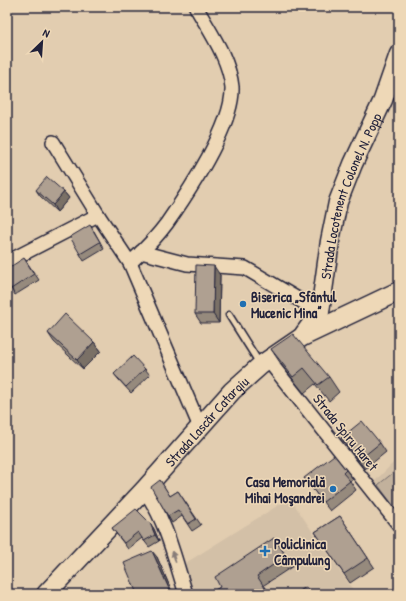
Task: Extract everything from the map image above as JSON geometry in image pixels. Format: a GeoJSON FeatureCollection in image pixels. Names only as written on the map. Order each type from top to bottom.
{"type":"FeatureCollection","features":[{"type":"Feature","properties":{"kind":"main road","name":"Strada Locotenent Colonel N. Popp"},"geometry":{"type":"LineString","coordinates":[[302,337],[320,312],[330,241],[338,202],[353,164],[383,100],[399,54]]}},
{"type":"Feature","properties":{"kind":"main road","name":"Strada Lascăr Catargiu"},"geometry":{"type":"LineString","coordinates":[[46,594],[144,490],[232,391],[264,363],[302,337],[399,291]]}},
{"type":"Feature","properties":{"kind":"street"},"geometry":{"type":"LineString","coordinates":[[130,263],[166,224],[218,140],[230,110],[232,87],[226,62],[196,7]]}},
{"type":"Feature","properties":{"kind":"street"},"geometry":{"type":"LineString","coordinates":[[53,142],[98,215],[130,263],[200,427]]}},
{"type":"Feature","properties":{"kind":"street"},"geometry":{"type":"LineString","coordinates":[[7,262],[98,215]]}},
{"type":"Feature","properties":{"kind":"street"},"geometry":{"type":"LineString","coordinates":[[141,252],[187,264],[245,268],[320,312]]}},
{"type":"Feature","properties":{"kind":"street","name":"Strada Spiru Haret"},"geometry":{"type":"LineString","coordinates":[[264,363],[399,524]]}},
{"type":"Feature","properties":{"kind":"street"},"geometry":{"type":"LineString","coordinates":[[144,490],[154,505],[171,546],[186,594]]}},
{"type":"Feature","properties":{"kind":"lane"},"geometry":{"type":"LineString","coordinates":[[229,315],[264,363]]}},
{"type":"Feature","properties":{"kind":"shaded area"},"geometry":{"type":"Polygon","coordinates":[[[399,457],[399,513],[375,481],[399,457]]]}},
{"type":"Feature","properties":{"kind":"shaded area"},"geometry":{"type":"Polygon","coordinates":[[[399,468],[399,513],[378,485],[399,468]]]}},
{"type":"Feature","properties":{"kind":"shaded area","name":"Policlinica Câmpulung"},"geometry":{"type":"Polygon","coordinates":[[[290,498],[356,594],[195,594],[184,564],[290,498]]]}},
{"type":"Feature","properties":{"kind":"building"},"geometry":{"type":"Polygon","coordinates":[[[47,177],[64,192],[53,205],[36,190],[47,177]]]}},
{"type":"Feature","properties":{"kind":"building"},"geometry":{"type":"Polygon","coordinates":[[[90,225],[100,242],[80,254],[70,237],[90,225]]]}},
{"type":"Feature","properties":{"kind":"building"},"geometry":{"type":"Polygon","coordinates":[[[24,258],[34,274],[11,289],[7,282],[7,269],[24,258]]]}},
{"type":"Feature","properties":{"kind":"building"},"geometry":{"type":"Polygon","coordinates":[[[196,265],[214,266],[213,314],[195,314],[196,265]]]}},
{"type":"Feature","properties":{"kind":"building"},"geometry":{"type":"Polygon","coordinates":[[[65,314],[94,342],[77,360],[48,333],[65,314]]]}},
{"type":"Feature","properties":{"kind":"building"},"geometry":{"type":"Polygon","coordinates":[[[293,334],[329,377],[318,385],[304,368],[293,377],[271,349],[293,334]]]}},
{"type":"Feature","properties":{"kind":"building"},"geometry":{"type":"Polygon","coordinates":[[[133,356],[145,369],[126,387],[114,374],[133,356]]]}},
{"type":"Feature","properties":{"kind":"building"},"geometry":{"type":"Polygon","coordinates":[[[362,421],[380,443],[359,460],[341,438],[362,421]]]}},
{"type":"Feature","properties":{"kind":"building"},"geometry":{"type":"Polygon","coordinates":[[[334,455],[346,470],[343,473],[350,481],[323,502],[304,478],[334,455]]]}},
{"type":"Feature","properties":{"kind":"building"},"geometry":{"type":"Polygon","coordinates":[[[160,480],[170,496],[178,491],[196,519],[188,524],[178,510],[168,516],[151,487],[160,480]]]}},
{"type":"Feature","properties":{"kind":"building"},"geometry":{"type":"Polygon","coordinates":[[[136,509],[150,523],[155,535],[144,541],[138,532],[124,543],[112,528],[136,509]]]}},
{"type":"Feature","properties":{"kind":"building"},"geometry":{"type":"Polygon","coordinates":[[[340,516],[368,558],[344,574],[315,532],[340,516]]]}},
{"type":"Feature","properties":{"kind":"building"},"geometry":{"type":"Polygon","coordinates":[[[274,538],[286,556],[257,576],[269,594],[242,594],[238,589],[231,594],[209,594],[220,587],[215,577],[274,538]]]}},
{"type":"Feature","properties":{"kind":"building"},"geometry":{"type":"Polygon","coordinates":[[[152,551],[170,591],[165,594],[137,594],[124,563],[152,551]]]}},
{"type":"Feature","properties":{"kind":"building"},"geometry":{"type":"Polygon","coordinates":[[[306,587],[311,594],[295,594],[306,587]]]}},
{"type":"Feature","properties":{"kind":"place","name":"Biserica „Sfântul Mucenic Mina”"},"geometry":{"type":"Point","coordinates":[243,304]}},
{"type":"Feature","properties":{"kind":"place","name":"Casa Memorială Mihai Moşandrei"},"geometry":{"type":"Point","coordinates":[333,489]}},
{"type":"Feature","properties":{"kind":"place","name":"Policlinica Câmpulung"},"geometry":{"type":"Point","coordinates":[265,551]}}]}
